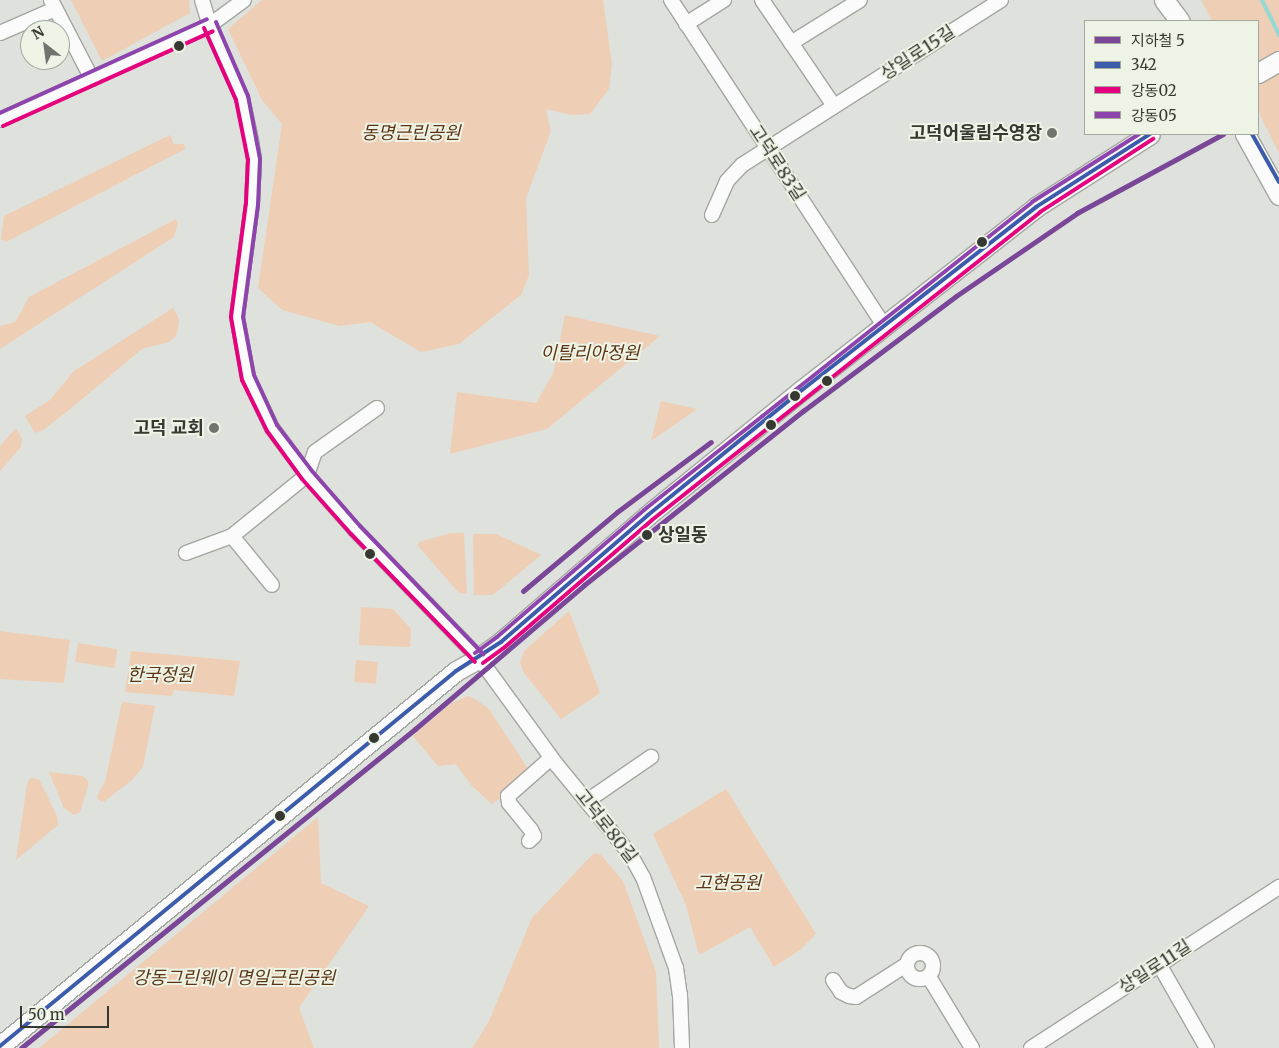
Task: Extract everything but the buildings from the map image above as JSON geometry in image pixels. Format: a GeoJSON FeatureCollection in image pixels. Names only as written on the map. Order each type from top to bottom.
{"type":"FeatureCollection","features":[{"type":"Feature","properties":{"kind":"main road"},"geometry":{"type":"LineString","coordinates":[[1164,0],[1179,20]]}},
{"type":"Feature","properties":{"kind":"main road"},"geometry":{"type":"LineString","coordinates":[[1259,72],[1279,61]]}},
{"type":"Feature","properties":{"kind":"main road"},"geometry":{"type":"LineString","coordinates":[[0,1046],[456,670],[479,658],[501,642],[648,515],[884,326],[1036,207],[1148,135]]}},
{"type":"Feature","properties":{"kind":"main road"},"geometry":{"type":"LineString","coordinates":[[1246,135],[1279,195]]}},
{"type":"Feature","properties":{"kind":"street","name":"고덕로80길"},"geometry":{"type":"LineString","coordinates":[[202,0],[210,25],[242,98],[254,160],[252,204],[238,317],[248,378],[272,428],[307,475],[355,530],[479,658],[551,758],[630,854],[643,877],[676,968],[680,995],[682,1048]]}},
{"type":"Feature","properties":{"kind":"street"},"geometry":{"type":"LineString","coordinates":[[0,120],[210,25],[244,0]]}},
{"type":"Feature","properties":{"kind":"street","name":"고덕로83길"},"geometry":{"type":"LineString","coordinates":[[671,0],[884,326]]}},
{"type":"Feature","properties":{"kind":"street"},"geometry":{"type":"LineString","coordinates":[[686,24],[724,0]]}},
{"type":"Feature","properties":{"kind":"street"},"geometry":{"type":"LineString","coordinates":[[762,0],[834,106]]}},
{"type":"Feature","properties":{"kind":"street"},"geometry":{"type":"LineString","coordinates":[[791,43],[860,0]]}},
{"type":"Feature","properties":{"kind":"street","name":"상일로15길"},"geometry":{"type":"LineString","coordinates":[[712,215],[727,181],[742,165],[1001,0]]}},
{"type":"Feature","properties":{"kind":"street"},"geometry":{"type":"LineString","coordinates":[[0,33],[53,4],[92,79]]}},
{"type":"Feature","properties":{"kind":"street"},"geometry":{"type":"LineString","coordinates":[[186,553],[232,536],[307,475],[315,452],[377,408]]}},
{"type":"Feature","properties":{"kind":"street"},"geometry":{"type":"LineString","coordinates":[[232,536],[272,585]]}},
{"type":"Feature","properties":{"kind":"street"},"geometry":{"type":"LineString","coordinates":[[587,801],[651,757]]}},
{"type":"Feature","properties":{"kind":"street"},"geometry":{"type":"LineString","coordinates":[[529,841],[534,836],[509,803],[508,796],[551,758]]}},
{"type":"Feature","properties":{"kind":"street","name":"상일로11길"},"geometry":{"type":"LineString","coordinates":[[1031,1048],[1279,887]]}},
{"type":"Feature","properties":{"kind":"street"},"geometry":{"type":"LineString","coordinates":[[832,980],[841,992],[856,997],[906,965],[909,958],[915,954],[924,954],[930,958],[933,966],[929,977]]}},
{"type":"Feature","properties":{"kind":"street"},"geometry":{"type":"LineString","coordinates":[[1159,964],[1207,1048]]}},
{"type":"Feature","properties":{"kind":"street"},"geometry":{"type":"LineString","coordinates":[[906,965],[909,974],[915,978],[929,977]]}},
{"type":"Feature","properties":{"kind":"street"},"geometry":{"type":"LineString","coordinates":[[929,977],[972,1048]]}},
{"type":"Feature","properties":{"kind":"green space"},"geometry":{"type":"Polygon","coordinates":[[[71,0],[189,0],[190,13],[102,61],[71,0]]]}},
{"type":"Feature","properties":{"kind":"green space","name":"동명근린공원"},"geometry":{"type":"Polygon","coordinates":[[[262,0],[603,0],[612,64],[609,89],[590,114],[571,115],[546,109],[551,131],[526,198],[529,275],[521,295],[459,344],[421,352],[370,322],[340,326],[282,310],[258,288],[282,124],[262,100],[228,29],[262,0]]]}},
{"type":"Feature","properties":{"kind":"green space"},"geometry":{"type":"Polygon","coordinates":[[[1201,0],[1279,0],[1279,153],[1259,113],[1259,20],[1211,20],[1201,0]]]}},
{"type":"Feature","properties":{"kind":"green space"},"geometry":{"type":"Polygon","coordinates":[[[170,135],[174,144],[184,144],[185,149],[6,242],[1,239],[4,216],[170,135]]]}},
{"type":"Feature","properties":{"kind":"green space"},"geometry":{"type":"Polygon","coordinates":[[[176,219],[178,224],[174,237],[0,349],[0,326],[15,322],[29,297],[176,219]]]}},
{"type":"Feature","properties":{"kind":"green space"},"geometry":{"type":"Polygon","coordinates":[[[173,308],[179,319],[176,336],[169,342],[142,349],[69,410],[43,430],[35,433],[25,416],[50,400],[74,371],[173,308]]]}},
{"type":"Feature","properties":{"kind":"green space","name":"이탈리아정원"},"geometry":{"type":"Polygon","coordinates":[[[565,315],[660,336],[547,429],[450,454],[457,392],[536,403],[553,374],[565,315]]]}},
{"type":"Feature","properties":{"kind":"green space"},"geometry":{"type":"Polygon","coordinates":[[[661,401],[697,409],[651,441],[661,401]]]}},
{"type":"Feature","properties":{"kind":"green space"},"geometry":{"type":"Polygon","coordinates":[[[16,428],[22,439],[21,447],[0,471],[0,446],[16,428]]]}},
{"type":"Feature","properties":{"kind":"green space"},"geometry":{"type":"Polygon","coordinates":[[[451,533],[464,533],[467,594],[459,593],[418,546],[419,542],[451,533]]]}},
{"type":"Feature","properties":{"kind":"green space"},"geometry":{"type":"Polygon","coordinates":[[[473,534],[496,534],[541,555],[493,595],[474,595],[473,534]]]}},
{"type":"Feature","properties":{"kind":"green space"},"geometry":{"type":"Polygon","coordinates":[[[361,607],[393,609],[411,629],[410,647],[359,645],[361,607]]]}},
{"type":"Feature","properties":{"kind":"green space"},"geometry":{"type":"Polygon","coordinates":[[[569,611],[600,693],[561,719],[524,673],[520,663],[524,651],[569,611]]]}},
{"type":"Feature","properties":{"kind":"green space"},"geometry":{"type":"Polygon","coordinates":[[[0,631],[70,640],[64,683],[0,679],[0,631]]]}},
{"type":"Feature","properties":{"kind":"green space"},"geometry":{"type":"Polygon","coordinates":[[[78,643],[118,649],[115,668],[75,662],[78,643]]]}},
{"type":"Feature","properties":{"kind":"green space","name":"한국정원"},"geometry":{"type":"Polygon","coordinates":[[[131,651],[240,661],[234,696],[174,690],[172,696],[125,692],[131,651]]]}},
{"type":"Feature","properties":{"kind":"green space"},"geometry":{"type":"Polygon","coordinates":[[[356,660],[378,662],[376,684],[354,682],[356,660]]]}},
{"type":"Feature","properties":{"kind":"green space"},"geometry":{"type":"Polygon","coordinates":[[[468,696],[489,709],[532,775],[492,804],[472,786],[456,764],[438,766],[413,736],[451,703],[468,696]]]}},
{"type":"Feature","properties":{"kind":"green space"},"geometry":{"type":"Polygon","coordinates":[[[122,702],[155,706],[143,767],[132,780],[101,802],[97,798],[105,782],[122,702]]]}},
{"type":"Feature","properties":{"kind":"green space"},"geometry":{"type":"Polygon","coordinates":[[[49,772],[83,776],[88,781],[80,812],[74,815],[64,808],[49,772]]]}},
{"type":"Feature","properties":{"kind":"green space"},"geometry":{"type":"Polygon","coordinates":[[[30,778],[39,779],[57,816],[58,825],[16,860],[27,784],[30,778]]]}},
{"type":"Feature","properties":{"kind":"green space","name":"고현공원"},"geometry":{"type":"Polygon","coordinates":[[[726,789],[816,934],[800,950],[774,967],[750,927],[699,955],[686,905],[653,834],[726,789]]]}},
{"type":"Feature","properties":{"kind":"green space","name":"강동그린웨이 명일근린공원"},"geometry":{"type":"Polygon","coordinates":[[[318,817],[321,883],[369,906],[299,1008],[314,1048],[39,1048],[318,817]]]}},
{"type":"Feature","properties":{"kind":"green space"},"geometry":{"type":"Polygon","coordinates":[[[594,853],[601,855],[623,881],[656,972],[659,1048],[472,1048],[489,1021],[532,918],[594,853]]]}},
{"type":"Feature","properties":{"kind":"waterway"},"geometry":{"type":"LineString","coordinates":[[1262,0],[1279,35]]}},
{"type":"Feature","properties":{"kind":"metro line","name":"5"},"geometry":{"type":"LineString","coordinates":[[21,1048],[415,729],[584,585],[803,411],[956,296],[1077,213],[1221,135]]}},
{"type":"Feature","properties":{"kind":"metro line","name":"5"},"geometry":{"type":"LineString","coordinates":[[523,591],[617,512],[711,442]]}},
{"type":"Feature","properties":{"kind":"transit line","name":"강동05"},"geometry":{"type":"LineString","coordinates":[[0,113],[207,19]]}},
{"type":"Feature","properties":{"kind":"transit line","name":"강동05"},"geometry":{"type":"LineString","coordinates":[[216,22],[248,96],[260,159],[258,205],[243,317],[254,375],[277,425],[312,471],[360,526],[483,654]]}},
{"type":"Feature","properties":{"kind":"transit line","name":"강동02"},"geometry":{"type":"LineString","coordinates":[[204,28],[236,100],[248,160],[246,203],[231,317],[242,380],[267,431],[302,479],[351,534],[475,662]]}},
{"type":"Feature","properties":{"kind":"transit line","name":"강동02"},"geometry":{"type":"LineString","coordinates":[[3,126],[213,31]]}},
{"type":"Feature","properties":{"kind":"transit line","name":"강동05"},"geometry":{"type":"LineString","coordinates":[[475,653],[497,637],[644,510],[1032,202],[1137,135]]}},
{"type":"Feature","properties":{"kind":"transit line","name":"342"},"geometry":{"type":"LineString","coordinates":[[0,1046],[456,671],[501,642],[648,515],[802,390],[1036,207],[1148,135]]}},
{"type":"Feature","properties":{"kind":"transit line"},"geometry":{"type":"LineString","coordinates":[[1253,135],[1279,182]]}},
{"type":"Feature","properties":{"kind":"transit line","name":"강동02"},"geometry":{"type":"LineString","coordinates":[[483,663],[505,647],[652,520],[1040,212],[1153,139]]}},
{"type":"Feature","properties":{"kind":"place","name":"고덕어울림수영장"},"geometry":{"type":"Point","coordinates":[1052,133]}},
{"type":"Feature","properties":{"kind":"place","name":"고덕 교회"},"geometry":{"type":"Point","coordinates":[214,428]}},
{"type":"Feature","properties":{"kind":"place","name":"상일동"},"geometry":{"type":"Point","coordinates":[647,535]}}]}
